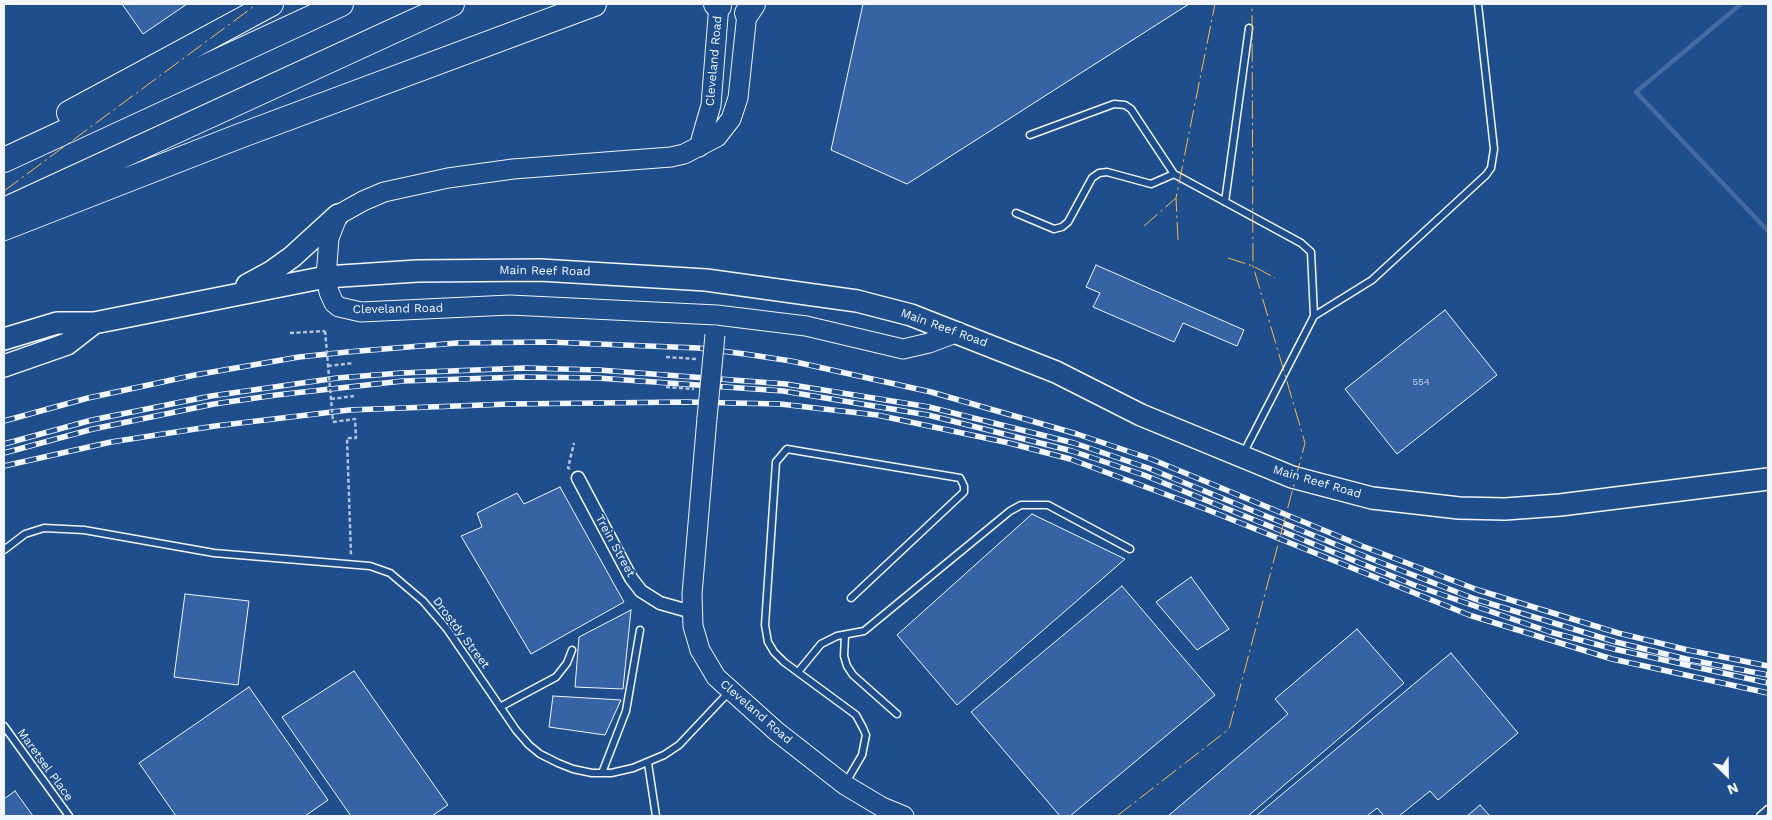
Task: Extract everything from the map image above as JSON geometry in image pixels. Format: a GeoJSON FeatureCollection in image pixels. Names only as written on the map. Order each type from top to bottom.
{"type":"FeatureCollection","features":[{"type":"Feature","properties":{"kind":"highway"},"geometry":{"type":"LineString","coordinates":[[4,148],[271,4]]}},
{"type":"Feature","properties":{"kind":"highway"},"geometry":{"type":"LineString","coordinates":[[4,160],[341,4]]}},
{"type":"Feature","properties":{"kind":"highway"},"geometry":{"type":"LineString","coordinates":[[4,210],[452,4]]}},
{"type":"Feature","properties":{"kind":"highway"},"geometry":{"type":"LineString","coordinates":[[4,228],[237,137],[594,4]]}},
{"type":"Feature","properties":{"kind":"main road"},"geometry":{"type":"LineString","coordinates":[[224,296],[278,267],[338,215]]}},
{"type":"Feature","properties":{"kind":"main road","name":"Main Reef Road"},"geometry":{"type":"LineString","coordinates":[[4,339],[57,323],[94,323],[326,277],[417,270],[540,270],[706,280],[857,301],[911,315],[1056,372],[1141,415],[1292,477],[1348,492],[1404,503],[1459,508],[1505,509],[1560,505],[1768,479]]}},
{"type":"Feature","properties":{"kind":"main road","name":"Main Reef Road"},"geometry":{"type":"LineString","coordinates":[[4,366],[67,344],[94,323]]}},
{"type":"Feature","properties":{"kind":"street","name":"Cleveland Road"},"geometry":{"type":"LineString","coordinates":[[699,147],[711,105],[718,5]]}},
{"type":"Feature","properties":{"kind":"street","name":"Cleveland Road"},"geometry":{"type":"LineString","coordinates":[[749,7],[735,111],[717,137],[699,147],[671,157],[513,169],[448,178],[384,192],[363,201],[338,215],[329,238],[326,277],[329,292],[334,303],[339,307],[360,312],[510,305],[717,315],[806,326],[903,349],[929,344],[958,332]]}},
{"type":"Feature","properties":{"kind":"street","name":"Cleveland Road"},"geometry":{"type":"LineString","coordinates":[[717,315],[695,546],[692,612],[695,638],[716,677],[730,691],[845,785],[904,816]]}},
{"type":"Feature","properties":{"kind":"street","name":"Trein Street"},"geometry":{"type":"LineString","coordinates":[[578,478],[631,578],[641,591],[660,603],[692,612]]}},
{"type":"Feature","properties":{"kind":"lane"},"geometry":{"type":"LineString","coordinates":[[1314,316],[1372,280],[1486,175],[1491,168],[1494,149],[1478,4]]}},
{"type":"Feature","properties":{"kind":"lane"},"geometry":{"type":"LineString","coordinates":[[1225,202],[1249,28]]}},
{"type":"Feature","properties":{"kind":"lane"},"geometry":{"type":"LineString","coordinates":[[1030,135],[1114,104],[1125,105],[1131,109],[1174,174],[1301,243],[1311,252],[1314,316],[1242,457]]}},
{"type":"Feature","properties":{"kind":"lane"},"geometry":{"type":"LineString","coordinates":[[1016,212],[1054,229],[1062,227],[1068,222],[1092,178],[1099,174],[1107,172],[1151,184],[1174,174]]}},
{"type":"Feature","properties":{"kind":"lane"},"geometry":{"type":"LineString","coordinates":[[845,785],[862,755],[866,735],[864,728],[856,715],[774,652],[768,642],[765,625],[776,462],[787,449],[960,478],[964,486],[964,492],[851,598]]}},
{"type":"Feature","properties":{"kind":"lane"},"geometry":{"type":"LineString","coordinates":[[798,672],[821,644],[829,639],[864,631],[1010,511],[1021,506],[1048,505],[1130,549]]}},
{"type":"Feature","properties":{"kind":"lane","name":"Drostdy Street"},"geometry":{"type":"LineString","coordinates":[[4,550],[25,534],[44,528],[84,530],[214,553],[370,566],[390,573],[423,601],[447,629],[516,730],[540,754],[573,769],[602,773],[633,768],[648,763],[679,745],[730,691]]}},
{"type":"Feature","properties":{"kind":"lane"},"geometry":{"type":"LineString","coordinates":[[602,773],[626,711],[640,630]]}},
{"type":"Feature","properties":{"kind":"lane"},"geometry":{"type":"LineString","coordinates":[[845,636],[844,656],[847,666],[853,675],[897,714]]}},
{"type":"Feature","properties":{"kind":"lane"},"geometry":{"type":"LineString","coordinates":[[500,707],[556,677],[567,663],[572,650]]}},
{"type":"Feature","properties":{"kind":"lane","name":"Maretsel Place"},"geometry":{"type":"LineString","coordinates":[[4,726],[69,816]]}},
{"type":"Feature","properties":{"kind":"lane"},"geometry":{"type":"LineString","coordinates":[[648,763],[656,816]]}},
{"type":"Feature","properties":{"kind":"lane"},"geometry":{"type":"LineString","coordinates":[[1760,816],[1768,809]]}},
{"type":"Feature","properties":{"kind":"path"},"geometry":{"type":"LineString","coordinates":[[290,334],[325,331],[333,422],[355,418],[356,438],[347,438],[351,564]]}},
{"type":"Feature","properties":{"kind":"path"},"geometry":{"type":"LineString","coordinates":[[666,357],[713,359]]}},
{"type":"Feature","properties":{"kind":"path"},"geometry":{"type":"LineString","coordinates":[[328,366],[353,363]]}},
{"type":"Feature","properties":{"kind":"path"},"geometry":{"type":"LineString","coordinates":[[666,388],[710,390]]}},
{"type":"Feature","properties":{"kind":"path"},"geometry":{"type":"LineString","coordinates":[[331,398],[354,396]]}},
{"type":"Feature","properties":{"kind":"path"},"geometry":{"type":"LineString","coordinates":[[574,442],[568,468],[578,478]]}},
{"type":"Feature","properties":{"kind":"building"},"geometry":{"type":"Polygon","coordinates":[[[122,4],[187,4],[143,34],[122,4]]]}},
{"type":"Feature","properties":{"kind":"building"},"geometry":{"type":"Polygon","coordinates":[[[863,4],[1189,4],[907,184],[831,150],[863,4]]]}},
{"type":"Feature","properties":{"kind":"building"},"geometry":{"type":"Polygon","coordinates":[[[1096,265],[1244,330],[1237,346],[1183,323],[1174,342],[1093,307],[1100,293],[1086,287],[1096,265]]]}},
{"type":"Feature","properties":{"kind":"building"},"geometry":{"type":"Polygon","coordinates":[[[1445,310],[1497,375],[1397,454],[1345,389],[1445,310]]]}},
{"type":"Feature","properties":{"kind":"building"},"geometry":{"type":"Polygon","coordinates":[[[560,487],[624,602],[531,654],[461,536],[482,527],[477,513],[517,493],[524,504],[560,487]]]}},
{"type":"Feature","properties":{"kind":"building"},"geometry":{"type":"Polygon","coordinates":[[[1032,514],[1125,559],[957,705],[897,635],[1032,514]]]}},
{"type":"Feature","properties":{"kind":"building"},"geometry":{"type":"Polygon","coordinates":[[[1191,577],[1229,629],[1197,650],[1156,602],[1191,577]]]}},
{"type":"Feature","properties":{"kind":"building"},"geometry":{"type":"Polygon","coordinates":[[[1122,586],[1215,695],[1070,816],[1060,816],[971,712],[1122,586]]]}},
{"type":"Feature","properties":{"kind":"building"},"geometry":{"type":"Polygon","coordinates":[[[185,594],[249,601],[238,685],[174,677],[185,594]]]}},
{"type":"Feature","properties":{"kind":"building"},"geometry":{"type":"Polygon","coordinates":[[[631,610],[623,689],[575,687],[579,637],[631,610]]]}},
{"type":"Feature","properties":{"kind":"building"},"geometry":{"type":"Polygon","coordinates":[[[1357,629],[1404,683],[1248,816],[1168,816],[1288,714],[1275,699],[1357,629]]]}},
{"type":"Feature","properties":{"kind":"building"},"geometry":{"type":"Polygon","coordinates":[[[1451,653],[1518,733],[1438,800],[1430,791],[1399,816],[1384,816],[1377,808],[1367,816],[1256,816],[1451,653]]]}},
{"type":"Feature","properties":{"kind":"building"},"geometry":{"type":"Polygon","coordinates":[[[354,671],[448,805],[432,816],[351,816],[282,717],[354,671]]]}},
{"type":"Feature","properties":{"kind":"building"},"geometry":{"type":"Polygon","coordinates":[[[249,687],[328,800],[305,816],[176,816],[139,763],[249,687]]]}},
{"type":"Feature","properties":{"kind":"building"},"geometry":{"type":"Polygon","coordinates":[[[553,696],[621,700],[605,735],[549,727],[553,696]]]}},
{"type":"Feature","properties":{"kind":"building"},"geometry":{"type":"Polygon","coordinates":[[[15,791],[33,816],[4,816],[4,799],[15,791]]]}},
{"type":"Feature","properties":{"kind":"building"},"geometry":{"type":"Polygon","coordinates":[[[1480,805],[1490,816],[1467,816],[1480,805]]]}},
{"type":"Feature","properties":{"kind":"waterway"},"geometry":{"type":"LineString","coordinates":[[1741,4],[1636,92],[1768,231]]}},
{"type":"Feature","properties":{"kind":"railway"},"geometry":{"type":"LineString","coordinates":[[4,421],[88,398],[195,375],[299,357],[347,352],[457,343],[548,342],[698,348],[745,354],[791,361],[931,392],[1077,434],[1151,459],[1362,546],[1478,590],[1618,633],[1688,650],[1768,666]]}},
{"type":"Feature","properties":{"kind":"railway"},"geometry":{"type":"LineString","coordinates":[[4,444],[92,420],[211,396],[337,378],[401,373],[525,368],[599,370],[786,384],[929,407],[1074,443],[1148,468],[1475,599],[1616,642],[1686,659],[1768,675]]}},
{"type":"Feature","properties":{"kind":"railway"},"geometry":{"type":"LineString","coordinates":[[4,453],[93,429],[214,404],[403,381],[523,377],[597,378],[783,391],[928,415],[1072,451],[1144,475],[1414,585],[1550,632],[1614,649],[1768,683]]}},
{"type":"Feature","properties":{"kind":"railway"},"geometry":{"type":"LineString","coordinates":[[4,466],[111,442],[215,426],[349,410],[510,404],[686,402],[780,404],[877,415],[1009,443],[1070,459],[1208,510],[1469,615],[1612,659],[1768,693]]}},
{"type":"Feature","properties":{"kind":"power"},"geometry":{"type":"LineString","coordinates":[[4,191],[257,4]]}},
{"type":"Feature","properties":{"kind":"power"},"geometry":{"type":"LineString","coordinates":[[1178,240],[1176,198],[1215,4]]}},
{"type":"Feature","properties":{"kind":"power"},"geometry":{"type":"LineString","coordinates":[[1117,816],[1229,729],[1305,443],[1253,266],[1252,4]]}},
{"type":"Feature","properties":{"kind":"power"},"geometry":{"type":"LineString","coordinates":[[1144,226],[1176,198]]}},
{"type":"Feature","properties":{"kind":"power"},"geometry":{"type":"LineString","coordinates":[[1228,258],[1253,266],[1275,278]]}}]}
